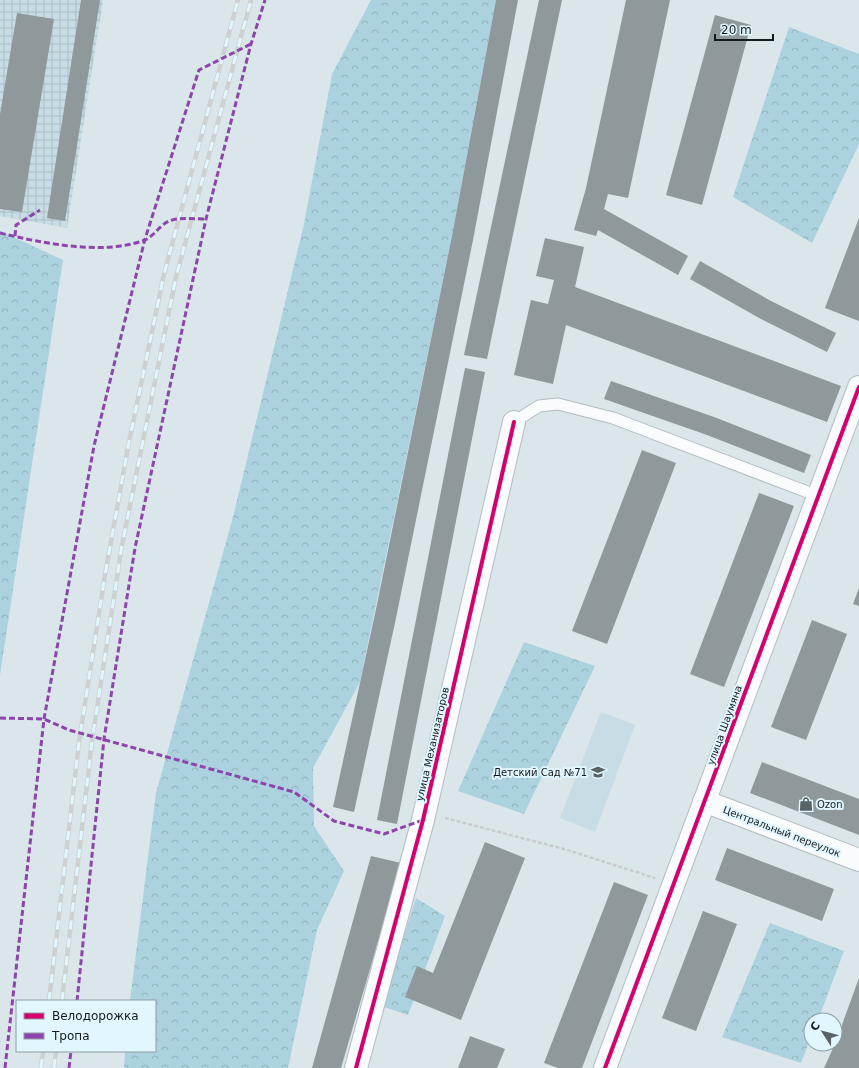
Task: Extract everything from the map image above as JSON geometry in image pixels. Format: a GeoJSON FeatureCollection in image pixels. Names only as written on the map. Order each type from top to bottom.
{"type":"FeatureCollection","features":[{"type":"Feature","properties":{"kind":"street","name":"улица Шаумяна"},"geometry":{"type":"LineString","coordinates":[[605,1068],[859,387]]}},
{"type":"Feature","properties":{"kind":"street","name":"улица Механизаторов"},"geometry":{"type":"LineString","coordinates":[[356,1068],[422,820],[514,422]]}},
{"type":"Feature","properties":{"kind":"street","name":"Центральный переулок"},"geometry":{"type":"LineString","coordinates":[[704,801],[859,860]]}},
{"type":"Feature","properties":{"kind":"lane"},"geometry":{"type":"LineString","coordinates":[[514,422],[539,406],[558,404],[613,418],[818,496]]}},
{"type":"Feature","properties":{"kind":"path"},"geometry":{"type":"LineString","coordinates":[[444,818],[564,849],[656,878]]}},
{"type":"Feature","properties":{"kind":"shaded area"},"geometry":{"type":"Polygon","coordinates":[[[0,0],[103,0],[67,228],[0,216],[0,0]]]}},
{"type":"Feature","properties":{"kind":"shaded area","name":"Детский Сад №71"},"geometry":{"type":"Polygon","coordinates":[[[601,712],[635,725],[595,832],[560,818],[601,712]]]}},
{"type":"Feature","properties":{"kind":"green space"},"geometry":{"type":"Polygon","coordinates":[[[371,0],[496,0],[452,236],[360,682],[313,768],[314,826],[344,871],[317,930],[288,1068],[124,1068],[125,1052],[156,1052],[156,1000],[130,1000],[156,793],[233,517],[304,224],[332,74],[371,0]]]}},
{"type":"Feature","properties":{"kind":"green space"},"geometry":{"type":"Polygon","coordinates":[[[789,27],[859,54],[859,144],[812,243],[733,197],[789,27]]]}},
{"type":"Feature","properties":{"kind":"green space"},"geometry":{"type":"Polygon","coordinates":[[[0,231],[63,260],[0,675],[0,231]]]}},
{"type":"Feature","properties":{"kind":"green space"},"geometry":{"type":"Polygon","coordinates":[[[524,642],[595,666],[524,814],[458,791],[524,642]]]}},
{"type":"Feature","properties":{"kind":"green space"},"geometry":{"type":"Polygon","coordinates":[[[416,898],[445,916],[408,1015],[381,1006],[416,898]]]}},
{"type":"Feature","properties":{"kind":"green space"},"geometry":{"type":"Polygon","coordinates":[[[770,923],[844,951],[821,1012],[803,1012],[803,1052],[805,1052],[801,1063],[722,1037],[770,923]]]}},
{"type":"Feature","properties":{"kind":"building"},"geometry":{"type":"Polygon","coordinates":[[[81,0],[100,0],[65,221],[47,218],[81,0]]]}},
{"type":"Feature","properties":{"kind":"building"},"geometry":{"type":"Polygon","coordinates":[[[496,0],[518,0],[473,240],[396,618],[354,812],[333,807],[375,614],[452,236],[496,0]]]}},
{"type":"Feature","properties":{"kind":"building"},"geometry":{"type":"Polygon","coordinates":[[[539,0],[562,0],[487,359],[464,355],[539,0]]]}},
{"type":"Feature","properties":{"kind":"building"},"geometry":{"type":"Polygon","coordinates":[[[626,0],[670,0],[628,198],[608,194],[604,209],[688,256],[678,275],[598,230],[596,236],[574,230],[586,188],[626,0]]]}},
{"type":"Feature","properties":{"kind":"building"},"geometry":{"type":"Polygon","coordinates":[[[17,13],[54,19],[22,212],[0,209],[0,114],[17,13]]]}},
{"type":"Feature","properties":{"kind":"building"},"geometry":{"type":"Polygon","coordinates":[[[715,15],[751,25],[702,205],[666,195],[715,15]]]}},
{"type":"Feature","properties":{"kind":"building"},"geometry":{"type":"Polygon","coordinates":[[[859,218],[859,321],[825,308],[859,218]]]}},
{"type":"Feature","properties":{"kind":"building"},"geometry":{"type":"Polygon","coordinates":[[[545,238],[584,247],[575,287],[841,386],[827,422],[566,325],[553,384],[514,375],[531,300],[548,304],[554,280],[536,276],[545,238]]]}},
{"type":"Feature","properties":{"kind":"building"},"geometry":{"type":"Polygon","coordinates":[[[700,261],[771,301],[836,333],[827,352],[761,319],[690,279],[700,261]]]}},
{"type":"Feature","properties":{"kind":"building"},"geometry":{"type":"Polygon","coordinates":[[[465,368],[485,372],[397,824],[377,820],[465,368]]]}},
{"type":"Feature","properties":{"kind":"building"},"geometry":{"type":"Polygon","coordinates":[[[611,381],[714,417],[811,455],[804,473],[707,435],[604,399],[611,381]]]}},
{"type":"Feature","properties":{"kind":"building"},"geometry":{"type":"Polygon","coordinates":[[[642,450],[676,463],[607,644],[572,631],[642,450]]]}},
{"type":"Feature","properties":{"kind":"building"},"geometry":{"type":"Polygon","coordinates":[[[759,493],[794,506],[724,687],[690,674],[759,493]]]}},
{"type":"Feature","properties":{"kind":"building"},"geometry":{"type":"Polygon","coordinates":[[[859,588],[859,606],[853,604],[859,588]]]}},
{"type":"Feature","properties":{"kind":"building"},"geometry":{"type":"Polygon","coordinates":[[[812,620],[847,634],[806,740],[771,727],[812,620]]]}},
{"type":"Feature","properties":{"kind":"building"},"geometry":{"type":"Polygon","coordinates":[[[762,762],[859,799],[859,835],[750,793],[762,762]]]}},
{"type":"Feature","properties":{"kind":"building"},"geometry":{"type":"Polygon","coordinates":[[[485,842],[525,858],[461,1020],[405,997],[417,966],[433,973],[485,842]]]}},
{"type":"Feature","properties":{"kind":"building"},"geometry":{"type":"Polygon","coordinates":[[[727,848],[834,889],[822,921],[715,880],[727,848]]]}},
{"type":"Feature","properties":{"kind":"building"},"geometry":{"type":"Polygon","coordinates":[[[371,856],[401,863],[341,1068],[312,1068],[371,856]]]}},
{"type":"Feature","properties":{"kind":"building"},"geometry":{"type":"Polygon","coordinates":[[[614,882],[648,895],[582,1068],[558,1068],[544,1063],[614,882]]]}},
{"type":"Feature","properties":{"kind":"building"},"geometry":{"type":"Polygon","coordinates":[[[703,911],[737,924],[696,1031],[662,1018],[703,911]]]}},
{"type":"Feature","properties":{"kind":"building"},"geometry":{"type":"Polygon","coordinates":[[[859,978],[859,1068],[824,1068],[831,1052],[843,1052],[843,1022],[859,978]]]}},
{"type":"Feature","properties":{"kind":"building"},"geometry":{"type":"Polygon","coordinates":[[[470,1036],[505,1049],[497,1068],[458,1068],[470,1036]]]}},
{"type":"Feature","properties":{"kind":"railway"},"geometry":{"type":"LineString","coordinates":[[49,1000],[79,742],[105,575],[129,442],[164,274],[238,0]]}},
{"type":"Feature","properties":{"kind":"railway"},"geometry":{"type":"LineString","coordinates":[[62,1000],[92,741],[122,545],[176,277],[251,0]]}},
{"type":"Feature","properties":{"kind":"railway"},"geometry":{"type":"LineString","coordinates":[[41,1068],[43,1052]]}},
{"type":"Feature","properties":{"kind":"railway"},"geometry":{"type":"LineString","coordinates":[[54,1068],[56,1052]]}},
{"type":"Feature","properties":{"kind":"marked path"},"geometry":{"type":"LineString","coordinates":[[77,1000],[104,739],[135,548],[206,219],[251,44],[265,0]]}},
{"type":"Feature","properties":{"kind":"marked path"},"geometry":{"type":"LineString","coordinates":[[5,1068],[44,719],[94,446],[145,239],[199,70],[251,44]]}},
{"type":"Feature","properties":{"kind":"marked path"},"geometry":{"type":"LineString","coordinates":[[15,236],[16,225],[40,210]]}},
{"type":"Feature","properties":{"kind":"marked path"},"geometry":{"type":"LineString","coordinates":[[0,233],[53,244],[111,247],[128,245],[145,240],[169,221],[182,219],[206,219]]}},
{"type":"Feature","properties":{"kind":"marked path"},"geometry":{"type":"LineString","coordinates":[[0,718],[44,719],[69,730],[294,792],[334,821],[384,834],[423,820]]}},
{"type":"Feature","properties":{"kind":"marked path"},"geometry":{"type":"LineString","coordinates":[[69,1068],[71,1052]]}},
{"type":"Feature","properties":{"kind":"cycle path"},"geometry":{"type":"LineString","coordinates":[[605,1068],[859,387]]}},
{"type":"Feature","properties":{"kind":"cycle path"},"geometry":{"type":"LineString","coordinates":[[356,1068],[423,820],[514,422]]}},
{"type":"Feature","properties":{"kind":"place","name":"Детский Сад №71"},"geometry":{"type":"Point","coordinates":[598,772]}},
{"type":"Feature","properties":{"kind":"place","name":"Ozon"},"geometry":{"type":"Point","coordinates":[806,804]}}]}
